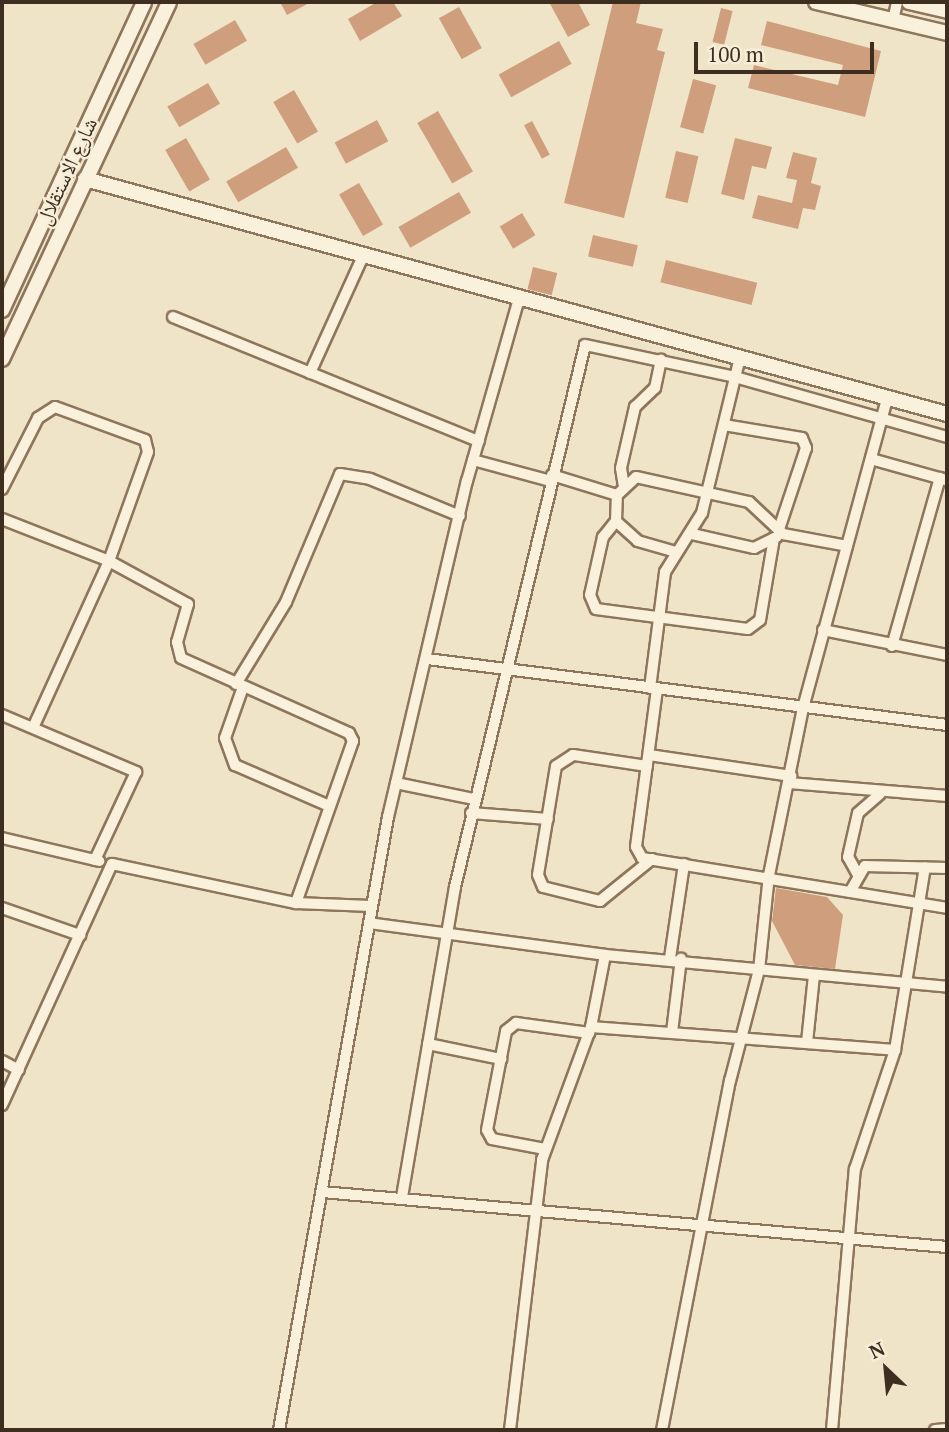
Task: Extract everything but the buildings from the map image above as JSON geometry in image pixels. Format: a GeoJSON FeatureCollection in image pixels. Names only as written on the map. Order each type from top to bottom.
{"type":"FeatureCollection","features":[{"type":"Feature","properties":{"kind":"main road","name":"شارع الاستقلال"},"geometry":{"type":"LineString","coordinates":[[2,310],[144,2]]}},
{"type":"Feature","properties":{"kind":"main road","name":"شارع الاستقلال"},"geometry":{"type":"LineString","coordinates":[[2,359],[169,2]]}},
{"type":"Feature","properties":{"kind":"main road"},"geometry":{"type":"LineString","coordinates":[[816,2],[863,8],[893,21],[947,33]]}},
{"type":"Feature","properties":{"kind":"main road"},"geometry":{"type":"LineString","coordinates":[[909,2],[947,11]]}},
{"type":"Feature","properties":{"kind":"main road"},"geometry":{"type":"LineString","coordinates":[[85,179],[518,302],[947,414]]}},
{"type":"Feature","properties":{"kind":"street"},"geometry":{"type":"LineString","coordinates":[[893,21],[898,2]]}},
{"type":"Feature","properties":{"kind":"street"},"geometry":{"type":"LineString","coordinates":[[310,373],[363,256]]}},
{"type":"Feature","properties":{"kind":"street"},"geometry":{"type":"LineString","coordinates":[[279,1430],[371,906],[396,783],[473,460],[518,302]]}},
{"type":"Feature","properties":{"kind":"street"},"geometry":{"type":"LineString","coordinates":[[173,317],[479,441]]}},
{"type":"Feature","properties":{"kind":"street"},"geometry":{"type":"LineString","coordinates":[[402,1197],[447,936],[474,799],[585,345],[735,377],[947,437]]}},
{"type":"Feature","properties":{"kind":"street"},"geometry":{"type":"LineString","coordinates":[[661,360],[655,388],[635,407],[621,468],[616,521],[603,537],[591,603],[596,609],[748,629],[760,620],[779,534],[806,448],[802,438],[724,425]]}},
{"type":"Feature","properties":{"kind":"street"},"geometry":{"type":"LineString","coordinates":[[739,361],[707,493],[692,534],[676,552],[666,572],[659,619],[648,761],[636,847],[642,858],[769,875],[947,908]]}},
{"type":"Feature","properties":{"kind":"street"},"geometry":{"type":"LineString","coordinates":[[662,1430],[740,1036],[759,970],[769,875],[803,708],[887,398]]}},
{"type":"Feature","properties":{"kind":"street"},"geometry":{"type":"LineString","coordinates":[[2,489],[38,418],[55,407],[145,440],[148,452],[109,561],[33,728]]}},
{"type":"Feature","properties":{"kind":"street"},"geometry":{"type":"LineString","coordinates":[[871,459],[944,479],[892,646]]}},
{"type":"Feature","properties":{"kind":"street"},"geometry":{"type":"LineString","coordinates":[[473,460],[620,491],[643,476],[756,505],[779,534]]}},
{"type":"Feature","properties":{"kind":"street"},"geometry":{"type":"LineString","coordinates":[[327,805],[235,765],[225,738],[240,686],[286,602],[340,474],[370,479],[460,516]]}},
{"type":"Feature","properties":{"kind":"street"},"geometry":{"type":"LineString","coordinates":[[2,519],[109,561],[186,600],[178,654],[240,686],[352,737],[296,903]]}},
{"type":"Feature","properties":{"kind":"street"},"geometry":{"type":"LineString","coordinates":[[616,521],[638,541],[676,552]]}},
{"type":"Feature","properties":{"kind":"street"},"geometry":{"type":"LineString","coordinates":[[692,534],[754,548],[779,534],[846,546]]}},
{"type":"Feature","properties":{"kind":"street"},"geometry":{"type":"LineString","coordinates":[[823,630],[947,655]]}},
{"type":"Feature","properties":{"kind":"street"},"geometry":{"type":"LineString","coordinates":[[427,659],[947,725]]}},
{"type":"Feature","properties":{"kind":"street"},"geometry":{"type":"LineString","coordinates":[[2,715],[135,772],[95,860]]}},
{"type":"Feature","properties":{"kind":"street"},"geometry":{"type":"LineString","coordinates":[[652,859],[600,901],[543,887],[538,875],[556,766],[573,755],[648,761],[880,794],[947,796]]}},
{"type":"Feature","properties":{"kind":"street"},"geometry":{"type":"LineString","coordinates":[[396,783],[474,799]]}},
{"type":"Feature","properties":{"kind":"street"},"geometry":{"type":"LineString","coordinates":[[850,892],[857,873],[848,857],[858,813],[880,794]]}},
{"type":"Feature","properties":{"kind":"street"},"geometry":{"type":"LineString","coordinates":[[471,813],[548,819]]}},
{"type":"Feature","properties":{"kind":"street"},"geometry":{"type":"LineString","coordinates":[[2,838],[296,903],[371,906]]}},
{"type":"Feature","properties":{"kind":"street"},"geometry":{"type":"LineString","coordinates":[[2,1105],[111,864]]}},
{"type":"Feature","properties":{"kind":"street"},"geometry":{"type":"LineString","coordinates":[[671,1032],[684,864]]}},
{"type":"Feature","properties":{"kind":"street"},"geometry":{"type":"LineString","coordinates":[[857,873],[883,864],[947,868]]}},
{"type":"Feature","properties":{"kind":"street"},"geometry":{"type":"LineString","coordinates":[[832,1430],[846,1238],[855,1169],[895,1050],[903,982],[925,867]]}},
{"type":"Feature","properties":{"kind":"street"},"geometry":{"type":"LineString","coordinates":[[2,909],[80,935]]}},
{"type":"Feature","properties":{"kind":"street"},"geometry":{"type":"LineString","coordinates":[[369,923],[605,956],[676,959],[759,970],[947,987]]}},
{"type":"Feature","properties":{"kind":"street"},"geometry":{"type":"LineString","coordinates":[[510,1430],[545,1149],[590,1030],[605,956]]}},
{"type":"Feature","properties":{"kind":"street"},"geometry":{"type":"LineString","coordinates":[[807,1042],[814,975]]}},
{"type":"Feature","properties":{"kind":"street"},"geometry":{"type":"LineString","coordinates":[[545,1149],[492,1139],[487,1130],[506,1031],[516,1023],[590,1030],[740,1036],[895,1050]]}},
{"type":"Feature","properties":{"kind":"street"},"geometry":{"type":"LineString","coordinates":[[428,1044],[501,1059]]}},
{"type":"Feature","properties":{"kind":"street"},"geometry":{"type":"LineString","coordinates":[[2,1061],[19,1070]]}},
{"type":"Feature","properties":{"kind":"street"},"geometry":{"type":"LineString","coordinates":[[322,1192],[947,1247]]}},
{"type":"Feature","properties":{"kind":"street"},"geometry":{"type":"LineString","coordinates":[[934,1430],[947,1429]]}}]}
